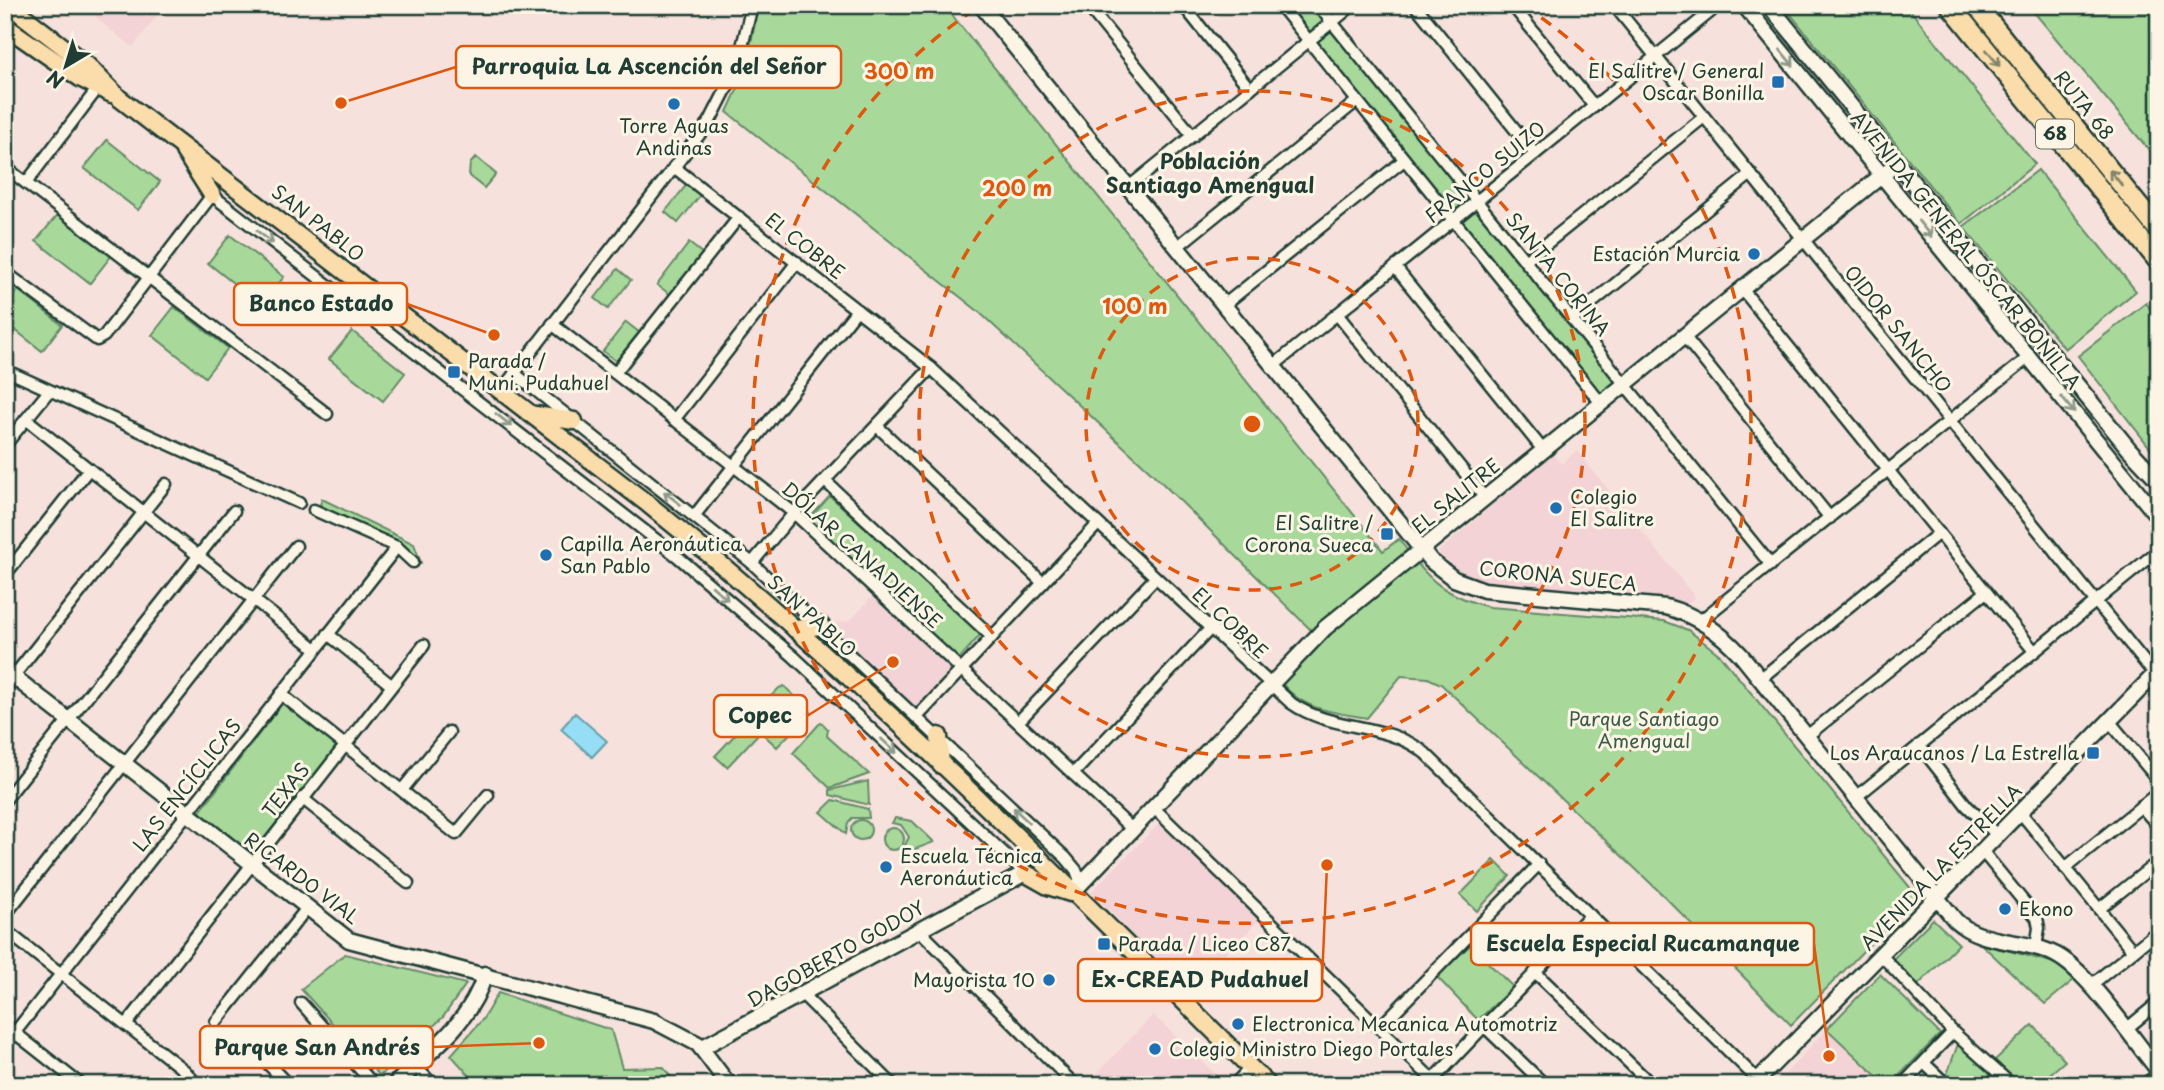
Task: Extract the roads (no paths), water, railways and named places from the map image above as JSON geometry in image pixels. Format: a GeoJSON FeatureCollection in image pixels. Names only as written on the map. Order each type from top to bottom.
{"type":"FeatureCollection","features":[{"type":"Feature","properties":{"kind":"highway","name":"68"},"geometry":{"type":"LineString","coordinates":[[1950,5],[2159,262]]}},
{"type":"Feature","properties":{"kind":"highway","name":"RUTA 68"},"geometry":{"type":"LineString","coordinates":[[1976,5],[2159,231]]}},
{"type":"Feature","properties":{"kind":"main road","name":"SAN PABLO"},"geometry":{"type":"LineString","coordinates":[[9,5],[87,65],[120,98],[689,537],[795,629],[1077,889],[1268,1085]]}},
{"type":"Feature","properties":{"kind":"main road","name":"SAN PABLO"},"geometry":{"type":"LineString","coordinates":[[5,26],[97,88],[120,98]]}},
{"type":"Feature","properties":{"kind":"main road"},"geometry":{"type":"LineString","coordinates":[[179,143],[212,195]]}},
{"type":"Feature","properties":{"kind":"main road"},"geometry":{"type":"LineString","coordinates":[[532,415],[574,421]]}},
{"type":"Feature","properties":{"kind":"main road"},"geometry":{"type":"LineString","coordinates":[[795,629],[821,626]]}},
{"type":"Feature","properties":{"kind":"main road"},"geometry":{"type":"LineString","coordinates":[[939,736],[941,765]]}},
{"type":"Feature","properties":{"kind":"main road"},"geometry":{"type":"LineString","coordinates":[[1025,873],[1048,886],[1077,889]]}},
{"type":"Feature","properties":{"kind":"street"},"geometry":{"type":"LineString","coordinates":[[501,391],[724,98],[737,68],[752,5]]}},
{"type":"Feature","properties":{"kind":"street"},"geometry":{"type":"LineString","coordinates":[[1087,5],[1192,135]]}},
{"type":"Feature","properties":{"kind":"street"},"geometry":{"type":"LineString","coordinates":[[1182,5],[1250,89]]}},
{"type":"Feature","properties":{"kind":"street"},"geometry":{"type":"LineString","coordinates":[[1280,5],[1601,403]]}},
{"type":"Feature","properties":{"kind":"street","name":"SANTA CORINA"},"geometry":{"type":"LineString","coordinates":[[1318,5],[1771,565]]}},
{"type":"Feature","properties":{"kind":"street"},"geometry":{"type":"LineString","coordinates":[[1129,187],[1353,5]]}},
{"type":"Feature","properties":{"kind":"street"},"geometry":{"type":"LineString","coordinates":[[1415,5],[1535,153]]}},
{"type":"Feature","properties":{"kind":"street"},"geometry":{"type":"LineString","coordinates":[[1512,5],[1594,106]]}},
{"type":"Feature","properties":{"kind":"street","name":"OIDOR SANCHO"},"geometry":{"type":"LineString","coordinates":[[1614,5],[2096,601],[2158,673]]}},
{"type":"Feature","properties":{"kind":"street","name":"FRANCO SUIZO"},"geometry":{"type":"LineString","coordinates":[[1273,366],[1719,5]]}},
{"type":"Feature","properties":{"kind":"street","name":"AVENIDA GENERAL ÓSCAR BONILLA"},"geometry":{"type":"LineString","coordinates":[[1744,5],[2159,518]]}},
{"type":"Feature","properties":{"kind":"street","name":"AVENIDA GENERAL ÓSCAR BONILLA"},"geometry":{"type":"LineString","coordinates":[[1769,5],[2129,449],[2159,481]]}},
{"type":"Feature","properties":{"kind":"street","name":"CORONA SUECA"},"geometry":{"type":"LineString","coordinates":[[985,7],[1421,549],[1445,573],[1473,587],[1666,607],[1700,621],[1731,645],[1760,679],[1936,898],[1970,931],[2036,947],[2070,963],[2159,1072]]}},
{"type":"Feature","properties":{"kind":"street"},"geometry":{"type":"LineString","coordinates":[[26,183],[97,88]]}},
{"type":"Feature","properties":{"kind":"street"},"geometry":{"type":"LineString","coordinates":[[1177,247],[1357,101]]}},
{"type":"Feature","properties":{"kind":"street"},"geometry":{"type":"LineString","coordinates":[[1525,261],[1704,117]]}},
{"type":"Feature","properties":{"kind":"street"},"geometry":{"type":"LineString","coordinates":[[1224,305],[1404,160]]}},
{"type":"Feature","properties":{"kind":"street","name":"EL SALITRE"},"geometry":{"type":"LineString","coordinates":[[1077,889],[1325,628],[1897,163]]}},
{"type":"Feature","properties":{"kind":"street"},"geometry":{"type":"LineString","coordinates":[[5,167],[327,414]]}},
{"type":"Feature","properties":{"kind":"street","name":"EL COBRE"},"geometry":{"type":"LineString","coordinates":[[674,167],[931,368],[1269,684],[1316,718],[1382,730],[1417,747],[1539,864],[1758,1083]]}},
{"type":"Feature","properties":{"kind":"street"},"geometry":{"type":"LineString","coordinates":[[1572,319],[1751,174]]}},
{"type":"Feature","properties":{"kind":"street"},"geometry":{"type":"LineString","coordinates":[[5,272],[97,340],[104,336],[212,195],[677,556],[793,656],[1025,873]]}},
{"type":"Feature","properties":{"kind":"street"},"geometry":{"type":"LineString","coordinates":[[615,373],[739,217]]}},
{"type":"Feature","properties":{"kind":"street"},"geometry":{"type":"LineString","coordinates":[[674,420],[797,262]]}},
{"type":"Feature","properties":{"kind":"street"},"geometry":{"type":"LineString","coordinates":[[1395,267],[1543,450]]}},
{"type":"Feature","properties":{"kind":"street"},"geometry":{"type":"LineString","coordinates":[[1742,289],[2034,652]]}},
{"type":"Feature","properties":{"kind":"street"},"geometry":{"type":"LineString","coordinates":[[695,516],[857,310]]}},
{"type":"Feature","properties":{"kind":"street"},"geometry":{"type":"LineString","coordinates":[[1337,314],[1485,498]]}},
{"type":"Feature","properties":{"kind":"street","name":"DÓLAR CANADIENSE"},"geometry":{"type":"LineString","coordinates":[[552,324],[794,513],[1132,829]]}},
{"type":"Feature","properties":{"kind":"street"},"geometry":{"type":"LineString","coordinates":[[1684,336],[1830,518]]}},
{"type":"Feature","properties":{"kind":"street"},"geometry":{"type":"LineString","coordinates":[[1700,621],[2029,357]]}},
{"type":"Feature","properties":{"kind":"street"},"geometry":{"type":"LineString","coordinates":[[752,563],[794,513],[931,368]]}},
{"type":"Feature","properties":{"kind":"street"},"geometry":{"type":"LineString","coordinates":[[5,370],[49,391],[59,392],[299,503]]}},
{"type":"Feature","properties":{"kind":"street","name":"SAN PABLO"},"geometry":{"type":"LineString","coordinates":[[514,373],[695,516],[821,626],[1070,862],[1077,889]]}},
{"type":"Feature","properties":{"kind":"street"},"geometry":{"type":"LineString","coordinates":[[5,445],[49,391]]}},
{"type":"Feature","properties":{"kind":"street"},"geometry":{"type":"LineString","coordinates":[[26,419],[316,649]]}},
{"type":"Feature","properties":{"kind":"street"},"geometry":{"type":"LineString","coordinates":[[877,426],[1043,583]]}},
{"type":"Feature","properties":{"kind":"street"},"geometry":{"type":"LineString","coordinates":[[5,575],[89,469]]}},
{"type":"Feature","properties":{"kind":"street"},"geometry":{"type":"LineString","coordinates":[[825,481],[992,637]]}},
{"type":"Feature","properties":{"kind":"street"},"geometry":{"type":"LineString","coordinates":[[8,678],[166,484]]}},
{"type":"Feature","properties":{"kind":"street"},"geometry":{"type":"LineString","coordinates":[[314,510],[397,547],[413,562]]}},
{"type":"Feature","properties":{"kind":"street"},"geometry":{"type":"LineString","coordinates":[[5,800],[234,511]]}},
{"type":"Feature","properties":{"kind":"street"},"geometry":{"type":"LineString","coordinates":[[918,716],[1098,524]]}},
{"type":"Feature","properties":{"kind":"street"},"geometry":{"type":"LineString","coordinates":[[1760,679],[1939,533]]}},
{"type":"Feature","properties":{"kind":"street"},"geometry":{"type":"LineString","coordinates":[[5,915],[296,546]]}},
{"type":"Feature","properties":{"kind":"street","name":"LAS ENCÍCLICAS"},"geometry":{"type":"LineString","coordinates":[[5,1045],[397,547]]}},
{"type":"Feature","properties":{"kind":"street"},"geometry":{"type":"LineString","coordinates":[[1856,797],[2159,550]]}},
{"type":"Feature","properties":{"kind":"street"},"geometry":{"type":"LineString","coordinates":[[1018,722],[1155,578]]}},
{"type":"Feature","properties":{"kind":"street"},"geometry":{"type":"LineString","coordinates":[[1807,736],[1986,592]]}},
{"type":"Feature","properties":{"kind":"street"},"geometry":{"type":"LineString","coordinates":[[1073,774],[1210,629]]}},
{"type":"Feature","properties":{"kind":"street"},"geometry":{"type":"LineString","coordinates":[[328,634],[391,685]]}},
{"type":"Feature","properties":{"kind":"street","name":"TEXAS"},"geometry":{"type":"LineString","coordinates":[[126,1024],[424,645]]}},
{"type":"Feature","properties":{"kind":"street","name":"AVENIDA LA ESTRELLA"},"geometry":{"type":"LineString","coordinates":[[1758,1083],[2158,673]]}},
{"type":"Feature","properties":{"kind":"street","name":"RICARDO VIAL"},"geometry":{"type":"LineString","coordinates":[[8,678],[69,720],[354,942],[485,974],[654,1021],[685,1035],[701,1048],[729,1085]]}},
{"type":"Feature","properties":{"kind":"street"},"geometry":{"type":"LineString","coordinates":[[281,694],[456,834],[488,795]]}},
{"type":"Feature","properties":{"kind":"street"},"geometry":{"type":"LineString","coordinates":[[2110,722],[2155,769],[2159,781]]}},
{"type":"Feature","properties":{"kind":"street"},"geometry":{"type":"LineString","coordinates":[[402,790],[449,732]]}},
{"type":"Feature","properties":{"kind":"street"},"geometry":{"type":"LineString","coordinates":[[1919,745],[1955,791],[1998,836]]}},
{"type":"Feature","properties":{"kind":"street"},"geometry":{"type":"LineString","coordinates":[[2066,868],[2159,792]]}},
{"type":"Feature","properties":{"kind":"street"},"geometry":{"type":"LineString","coordinates":[[302,798],[408,883]]}},
{"type":"Feature","properties":{"kind":"street"},"geometry":{"type":"LineString","coordinates":[[2141,806],[2159,827]]}},
{"type":"Feature","properties":{"kind":"street"},"geometry":{"type":"LineString","coordinates":[[1153,807],[1435,1082],[1484,1026],[1590,915]]}},
{"type":"Feature","properties":{"kind":"street"},"geometry":{"type":"LineString","coordinates":[[2021,813],[2133,951]]}},
{"type":"Feature","properties":{"kind":"street"},"geometry":{"type":"LineString","coordinates":[[1983,852],[2037,918],[2036,947]]}},
{"type":"Feature","properties":{"kind":"street"},"geometry":{"type":"LineString","coordinates":[[2099,909],[2159,861]]}},
{"type":"Feature","properties":{"kind":"street"},"geometry":{"type":"LineString","coordinates":[[1379,1028],[1539,864]]}},
{"type":"Feature","properties":{"kind":"street","name":"DAGOBERTO GODOY"},"geometry":{"type":"LineString","coordinates":[[701,1048],[1025,873]]}},
{"type":"Feature","properties":{"kind":"street"},"geometry":{"type":"LineString","coordinates":[[216,1022],[307,908]]}},
{"type":"Feature","properties":{"kind":"street"},"geometry":{"type":"LineString","coordinates":[[5,930],[185,1071],[197,1085]]}},
{"type":"Feature","properties":{"kind":"street"},"geometry":{"type":"LineString","coordinates":[[919,930],[1075,1085]]}},
{"type":"Feature","properties":{"kind":"street"},"geometry":{"type":"LineString","coordinates":[[2090,986],[2159,930]]}},
{"type":"Feature","properties":{"kind":"street"},"geometry":{"type":"LineString","coordinates":[[1881,955],[1953,1032],[2012,1085]]}},
{"type":"Feature","properties":{"kind":"street"},"geometry":{"type":"LineString","coordinates":[[1535,972],[1651,1085]]}},
{"type":"Feature","properties":{"kind":"street"},"geometry":{"type":"LineString","coordinates":[[394,1085],[468,1011],[485,974]]}},
{"type":"Feature","properties":{"kind":"street"},"geometry":{"type":"LineString","coordinates":[[802,994],[892,1085]]}},
{"type":"Feature","properties":{"kind":"street"},"geometry":{"type":"LineString","coordinates":[[2125,1030],[2159,1002]]}},
{"type":"Feature","properties":{"kind":"street"},"geometry":{"type":"LineString","coordinates":[[301,1003],[374,1085]]}},
{"type":"Feature","properties":{"kind":"street"},"geometry":{"type":"LineString","coordinates":[[5,1025],[81,1085]]}},
{"type":"Feature","properties":{"kind":"street"},"geometry":{"type":"LineString","coordinates":[[1484,1026],[1545,1085]]}},
{"type":"Feature","properties":{"kind":"street"},"geometry":{"type":"LineString","coordinates":[[1902,1085],[1953,1032]]}},
{"type":"Feature","properties":{"kind":"street"},"geometry":{"type":"LineString","coordinates":[[256,1051],[288,1085]]}},
{"type":"Feature","properties":{"kind":"street"},"geometry":{"type":"LineString","coordinates":[[1924,1063],[1947,1085]]}},
{"type":"Feature","properties":{"kind":"street"},"geometry":{"type":"LineString","coordinates":[[415,1066],[433,1085]]}},
{"type":"Feature","properties":{"kind":"street"},"geometry":{"type":"LineString","coordinates":[[1234,1085],[1251,1068]]}},
{"type":"Feature","properties":{"kind":"street"},"geometry":{"type":"LineString","coordinates":[[2143,1085],[2159,1072]]}},
{"type":"Feature","properties":{"kind":"water"},"geometry":{"type":"Polygon","coordinates":[[[575,713],[607,741],[592,757],[561,729],[575,713]]]}},
{"type":"Feature","properties":{"kind":"place","name":"El Salitre / General Oscar Bonilla"},"geometry":{"type":"Point","coordinates":[1778,82]}},
{"type":"Feature","properties":{"kind":"place","name":"Parroquia La Ascención del Señor"},"geometry":{"type":"Point","coordinates":[341,103]}},
{"type":"Feature","properties":{"kind":"place","name":"Torre Aguas Andinas"},"geometry":{"type":"Point","coordinates":[674,104]}},
{"type":"Feature","properties":{"kind":"place","name":"Estación Murcia"},"geometry":{"type":"Point","coordinates":[1754,254]}},
{"type":"Feature","properties":{"kind":"place","name":"Banco Estado"},"geometry":{"type":"Point","coordinates":[494,335]}},
{"type":"Feature","properties":{"kind":"place","name":"Parada / Muni. Pudahuel"},"geometry":{"type":"Point","coordinates":[454,372]}},
{"type":"Feature","properties":{"kind":"place","name":"Colegio El Salitre"},"geometry":{"type":"Point","coordinates":[1556,508]}},
{"type":"Feature","properties":{"kind":"place","name":"El Salitre / Corona Sueca"},"geometry":{"type":"Point","coordinates":[1387,534]}},
{"type":"Feature","properties":{"kind":"place","name":"Capilla Aeronáutica San Pablo"},"geometry":{"type":"Point","coordinates":[546,555]}},
{"type":"Feature","properties":{"kind":"place","name":"Copec"},"geometry":{"type":"Point","coordinates":[893,662]}},
{"type":"Feature","properties":{"kind":"place","name":"Los Araucanos / La Estrella"},"geometry":{"type":"Point","coordinates":[2093,753]}},
{"type":"Feature","properties":{"kind":"place","name":"Ex-CREAD Pudahuel"},"geometry":{"type":"Point","coordinates":[1327,865]}},
{"type":"Feature","properties":{"kind":"place","name":"Escuela Técnica Aeronáutica"},"geometry":{"type":"Point","coordinates":[886,867]}},
{"type":"Feature","properties":{"kind":"place","name":"Ekono"},"geometry":{"type":"Point","coordinates":[2005,909]}},
{"type":"Feature","properties":{"kind":"place","name":"Parada / Liceo C87"},"geometry":{"type":"Point","coordinates":[1104,944]}},
{"type":"Feature","properties":{"kind":"place","name":"Mayorista 10"},"geometry":{"type":"Point","coordinates":[1049,980]}},
{"type":"Feature","properties":{"kind":"place","name":"Electronica Mecanica Automotriz"},"geometry":{"type":"Point","coordinates":[1238,1024]}},
{"type":"Feature","properties":{"kind":"place","name":"Parque San Andrés"},"geometry":{"type":"Point","coordinates":[539,1043]}},
{"type":"Feature","properties":{"kind":"place","name":"Colegio Ministro Diego Portales"},"geometry":{"type":"Point","coordinates":[1155,1049]}},
{"type":"Feature","properties":{"kind":"place","name":"Escuela Especial Rucamanque"},"geometry":{"type":"Point","coordinates":[1829,1056]}},
{"type":"Feature","properties":{"kind":"district","name":"Población Santiago Amengual"},"geometry":{"type":"Point","coordinates":[1210,174]}},
{"type":"Feature","properties":{"kind":"park label","name":"Parque Santiago Amengual"},"geometry":{"type":"Point","coordinates":[1644,730]}}]}
